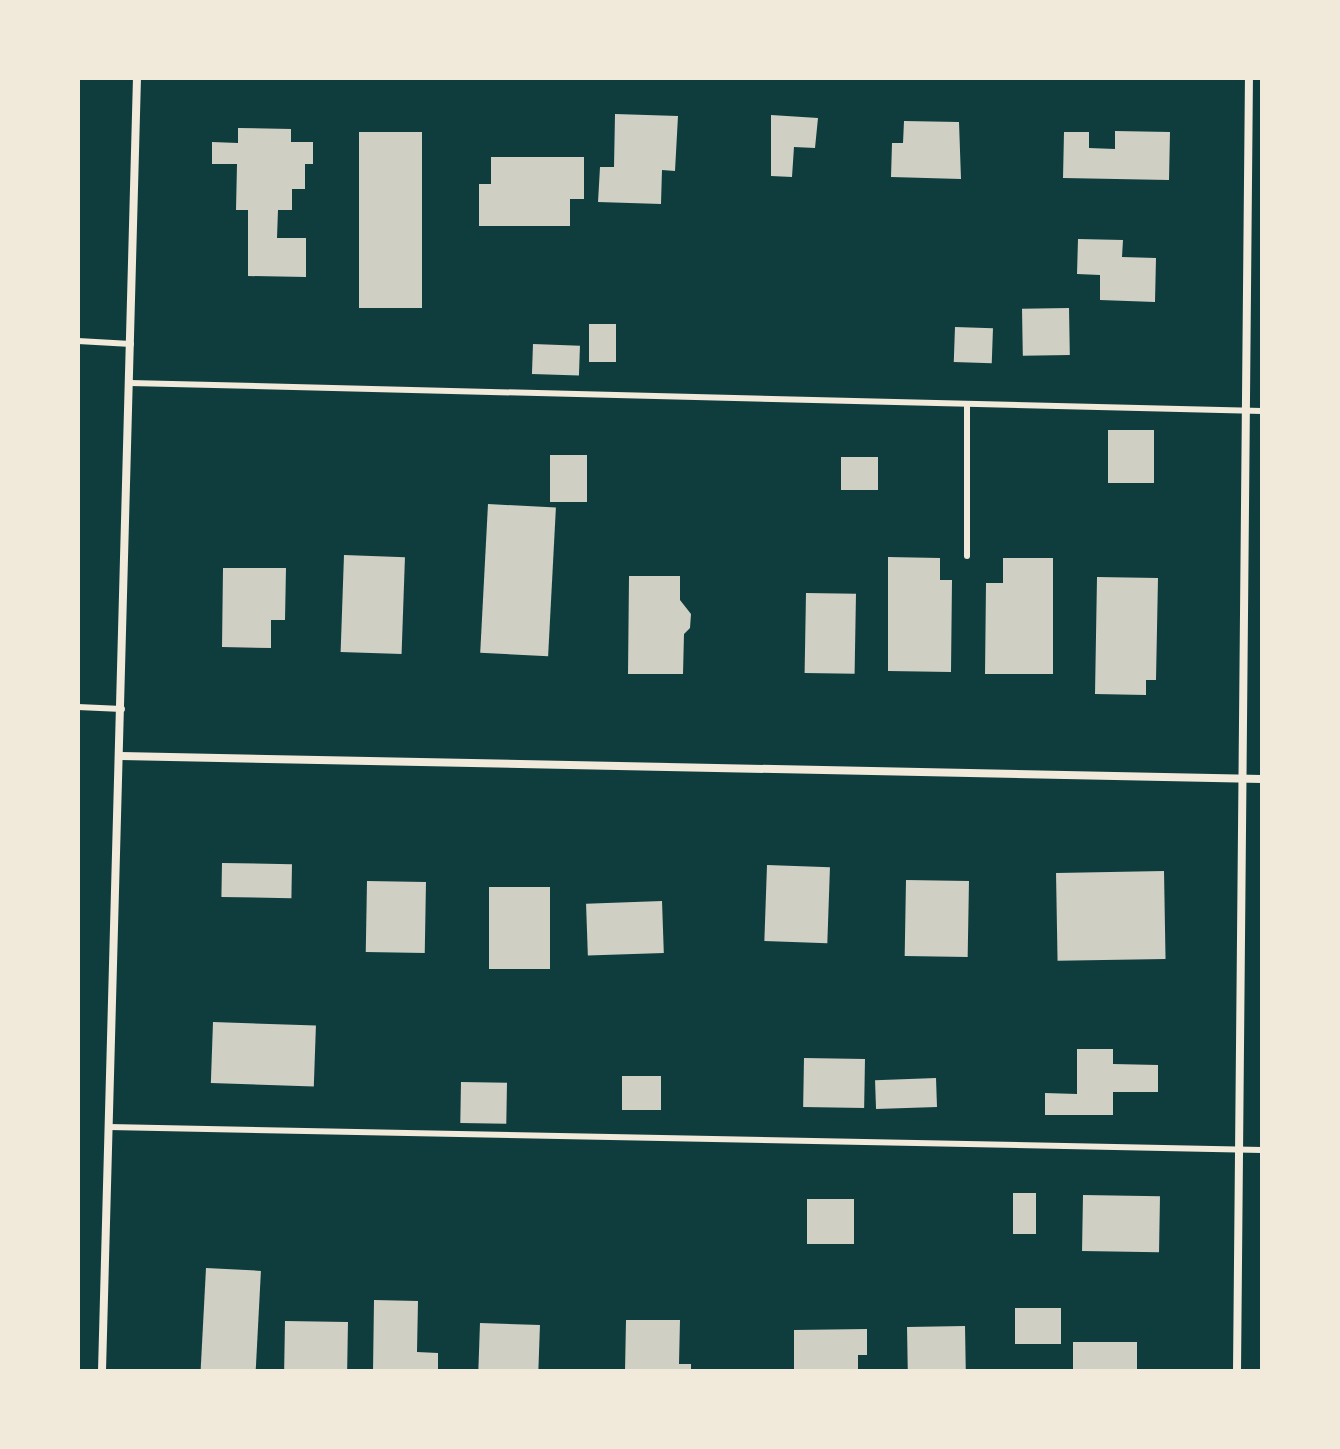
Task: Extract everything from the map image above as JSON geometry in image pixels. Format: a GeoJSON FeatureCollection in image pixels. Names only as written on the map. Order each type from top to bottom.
{"type":"FeatureCollection","features":[{"type":"Feature","properties":{"kind":"street"},"geometry":{"type":"LineString","coordinates":[[102,1371],[137,78]]}},
{"type":"Feature","properties":{"kind":"street"},"geometry":{"type":"LineString","coordinates":[[1237,1371],[1249,78]]}},
{"type":"Feature","properties":{"kind":"street"},"geometry":{"type":"LineString","coordinates":[[121,756],[1262,779]]}},
{"type":"Feature","properties":{"kind":"lane"},"geometry":{"type":"LineString","coordinates":[[78,341],[131,344]]}},
{"type":"Feature","properties":{"kind":"lane"},"geometry":{"type":"LineString","coordinates":[[130,383],[1262,411]]}},
{"type":"Feature","properties":{"kind":"lane"},"geometry":{"type":"LineString","coordinates":[[967,404],[967,556]]}},
{"type":"Feature","properties":{"kind":"lane"},"geometry":{"type":"LineString","coordinates":[[78,707],[122,709]]}},
{"type":"Feature","properties":{"kind":"lane"},"geometry":{"type":"LineString","coordinates":[[109,1127],[1262,1150]]}},
{"type":"Feature","properties":{"kind":"building"},"geometry":{"type":"Polygon","coordinates":[[[615,114],[678,116],[675,171],[662,170],[661,204],[598,202],[600,167],[614,167],[615,114]]]}},
{"type":"Feature","properties":{"kind":"building"},"geometry":{"type":"Polygon","coordinates":[[[771,115],[818,118],[815,148],[794,147],[792,177],[771,176],[771,115]]]}},
{"type":"Feature","properties":{"kind":"building"},"geometry":{"type":"Polygon","coordinates":[[[904,121],[959,122],[961,179],[891,177],[892,143],[903,143],[904,121]]]}},
{"type":"Feature","properties":{"kind":"building"},"geometry":{"type":"Polygon","coordinates":[[[238,128],[291,129],[291,142],[313,142],[313,164],[305,164],[305,189],[292,189],[292,210],[278,210],[277,238],[306,238],[306,277],[248,276],[248,210],[236,210],[237,164],[212,164],[212,142],[238,143],[238,128]]]}},
{"type":"Feature","properties":{"kind":"building"},"geometry":{"type":"Polygon","coordinates":[[[1115,131],[1170,132],[1169,180],[1063,178],[1064,132],[1089,132],[1089,148],[1115,149],[1115,131]]]}},
{"type":"Feature","properties":{"kind":"building"},"geometry":{"type":"Polygon","coordinates":[[[359,132],[422,132],[422,308],[359,308],[359,132]]]}},
{"type":"Feature","properties":{"kind":"building"},"geometry":{"type":"Polygon","coordinates":[[[491,157],[584,157],[584,199],[570,199],[570,226],[479,226],[479,184],[491,184],[491,157]]]}},
{"type":"Feature","properties":{"kind":"building"},"geometry":{"type":"Polygon","coordinates":[[[1078,239],[1123,240],[1122,257],[1156,258],[1155,302],[1100,300],[1100,275],[1077,274],[1078,239]]]}},
{"type":"Feature","properties":{"kind":"building"},"geometry":{"type":"Polygon","coordinates":[[[1069,308],[1070,355],[1023,356],[1022,309],[1069,308]]]}},
{"type":"Feature","properties":{"kind":"building"},"geometry":{"type":"Polygon","coordinates":[[[589,324],[616,324],[616,362],[589,362],[589,324]]]}},
{"type":"Feature","properties":{"kind":"building"},"geometry":{"type":"Polygon","coordinates":[[[955,327],[993,328],[992,363],[954,362],[955,327]]]}},
{"type":"Feature","properties":{"kind":"building"},"geometry":{"type":"Polygon","coordinates":[[[533,344],[580,346],[579,376],[532,374],[533,344]]]}},
{"type":"Feature","properties":{"kind":"building"},"geometry":{"type":"Polygon","coordinates":[[[1108,430],[1154,430],[1154,483],[1108,483],[1108,430]]]}},
{"type":"Feature","properties":{"kind":"building"},"geometry":{"type":"Polygon","coordinates":[[[550,455],[587,455],[587,502],[550,502],[550,455]]]}},
{"type":"Feature","properties":{"kind":"building"},"geometry":{"type":"Polygon","coordinates":[[[841,457],[878,457],[878,490],[841,490],[841,457]]]}},
{"type":"Feature","properties":{"kind":"building"},"geometry":{"type":"Polygon","coordinates":[[[488,504],[556,508],[548,656],[480,653],[488,504]]]}},
{"type":"Feature","properties":{"kind":"building"},"geometry":{"type":"Polygon","coordinates":[[[344,555],[405,557],[402,654],[341,652],[344,555]]]}},
{"type":"Feature","properties":{"kind":"building"},"geometry":{"type":"Polygon","coordinates":[[[888,557],[940,558],[940,580],[952,580],[951,672],[888,671],[888,557]]]}},
{"type":"Feature","properties":{"kind":"building"},"geometry":{"type":"Polygon","coordinates":[[[1003,558],[1053,558],[1053,674],[985,674],[986,583],[1003,583],[1003,558]]]}},
{"type":"Feature","properties":{"kind":"building"},"geometry":{"type":"Polygon","coordinates":[[[223,568],[286,568],[285,620],[271,620],[271,648],[222,647],[223,568]]]}},
{"type":"Feature","properties":{"kind":"building"},"geometry":{"type":"Polygon","coordinates":[[[629,576],[680,576],[680,600],[691,614],[690,628],[684,634],[683,674],[628,674],[629,576]]]}},
{"type":"Feature","properties":{"kind":"building"},"geometry":{"type":"Polygon","coordinates":[[[1097,577],[1158,578],[1156,680],[1146,680],[1146,695],[1095,694],[1097,577]]]}},
{"type":"Feature","properties":{"kind":"building"},"geometry":{"type":"Polygon","coordinates":[[[806,593],[856,594],[855,674],[805,673],[806,593]]]}},
{"type":"Feature","properties":{"kind":"building"},"geometry":{"type":"Polygon","coordinates":[[[222,863],[292,864],[291,898],[221,897],[222,863]]]}},
{"type":"Feature","properties":{"kind":"building"},"geometry":{"type":"Polygon","coordinates":[[[767,865],[830,867],[827,943],[764,941],[767,865]]]}},
{"type":"Feature","properties":{"kind":"building"},"geometry":{"type":"Polygon","coordinates":[[[1164,871],[1166,959],[1058,961],[1056,873],[1164,871]]]}},
{"type":"Feature","properties":{"kind":"building"},"geometry":{"type":"Polygon","coordinates":[[[906,880],[969,881],[968,957],[905,956],[906,880]]]}},
{"type":"Feature","properties":{"kind":"building"},"geometry":{"type":"Polygon","coordinates":[[[367,881],[426,882],[425,953],[366,952],[367,881]]]}},
{"type":"Feature","properties":{"kind":"building"},"geometry":{"type":"Polygon","coordinates":[[[489,887],[550,887],[550,969],[489,969],[489,887]]]}},
{"type":"Feature","properties":{"kind":"building"},"geometry":{"type":"Polygon","coordinates":[[[662,901],[664,953],[588,956],[586,904],[662,901]]]}},
{"type":"Feature","properties":{"kind":"building"},"geometry":{"type":"Polygon","coordinates":[[[213,1022],[316,1026],[314,1087],[211,1083],[213,1022]]]}},
{"type":"Feature","properties":{"kind":"building"},"geometry":{"type":"Polygon","coordinates":[[[1077,1049],[1113,1049],[1113,1064],[1158,1065],[1158,1092],[1113,1092],[1113,1115],[1045,1115],[1045,1093],[1077,1094],[1077,1049]]]}},
{"type":"Feature","properties":{"kind":"building"},"geometry":{"type":"Polygon","coordinates":[[[804,1058],[865,1059],[864,1108],[803,1107],[804,1058]]]}},
{"type":"Feature","properties":{"kind":"building"},"geometry":{"type":"Polygon","coordinates":[[[622,1076],[661,1076],[661,1110],[622,1110],[622,1076]]]}},
{"type":"Feature","properties":{"kind":"building"},"geometry":{"type":"Polygon","coordinates":[[[936,1078],[937,1107],[876,1109],[875,1080],[936,1078]]]}},
{"type":"Feature","properties":{"kind":"building"},"geometry":{"type":"Polygon","coordinates":[[[461,1082],[507,1083],[506,1124],[460,1123],[461,1082]]]}},
{"type":"Feature","properties":{"kind":"building"},"geometry":{"type":"Polygon","coordinates":[[[1013,1193],[1036,1193],[1036,1234],[1013,1234],[1013,1193]]]}},
{"type":"Feature","properties":{"kind":"building"},"geometry":{"type":"Polygon","coordinates":[[[1083,1195],[1160,1196],[1159,1252],[1082,1251],[1083,1195]]]}},
{"type":"Feature","properties":{"kind":"building"},"geometry":{"type":"Polygon","coordinates":[[[807,1199],[854,1199],[854,1244],[807,1244],[807,1199]]]}},
{"type":"Feature","properties":{"kind":"building"},"geometry":{"type":"Polygon","coordinates":[[[206,1268],[261,1271],[256,1371],[201,1371],[206,1268]]]}},
{"type":"Feature","properties":{"kind":"building"},"geometry":{"type":"Polygon","coordinates":[[[374,1300],[418,1301],[417,1352],[438,1353],[438,1371],[373,1371],[374,1300]]]}},
{"type":"Feature","properties":{"kind":"building"},"geometry":{"type":"Polygon","coordinates":[[[1015,1308],[1061,1308],[1061,1344],[1015,1344],[1015,1308]]]}},
{"type":"Feature","properties":{"kind":"building"},"geometry":{"type":"Polygon","coordinates":[[[626,1320],[680,1320],[679,1364],[691,1364],[691,1371],[625,1371],[626,1320]]]}},
{"type":"Feature","properties":{"kind":"building"},"geometry":{"type":"Polygon","coordinates":[[[285,1321],[348,1322],[347,1371],[284,1371],[285,1321]]]}},
{"type":"Feature","properties":{"kind":"building"},"geometry":{"type":"Polygon","coordinates":[[[480,1323],[540,1325],[538,1371],[478,1371],[480,1323]]]}},
{"type":"Feature","properties":{"kind":"building"},"geometry":{"type":"Polygon","coordinates":[[[965,1326],[966,1371],[908,1371],[907,1327],[965,1326]]]}},
{"type":"Feature","properties":{"kind":"building"},"geometry":{"type":"Polygon","coordinates":[[[867,1329],[867,1355],[858,1355],[858,1371],[794,1371],[794,1330],[867,1329]]]}},
{"type":"Feature","properties":{"kind":"building"},"geometry":{"type":"Polygon","coordinates":[[[1073,1342],[1137,1342],[1137,1371],[1073,1371],[1073,1342]]]}}]}
